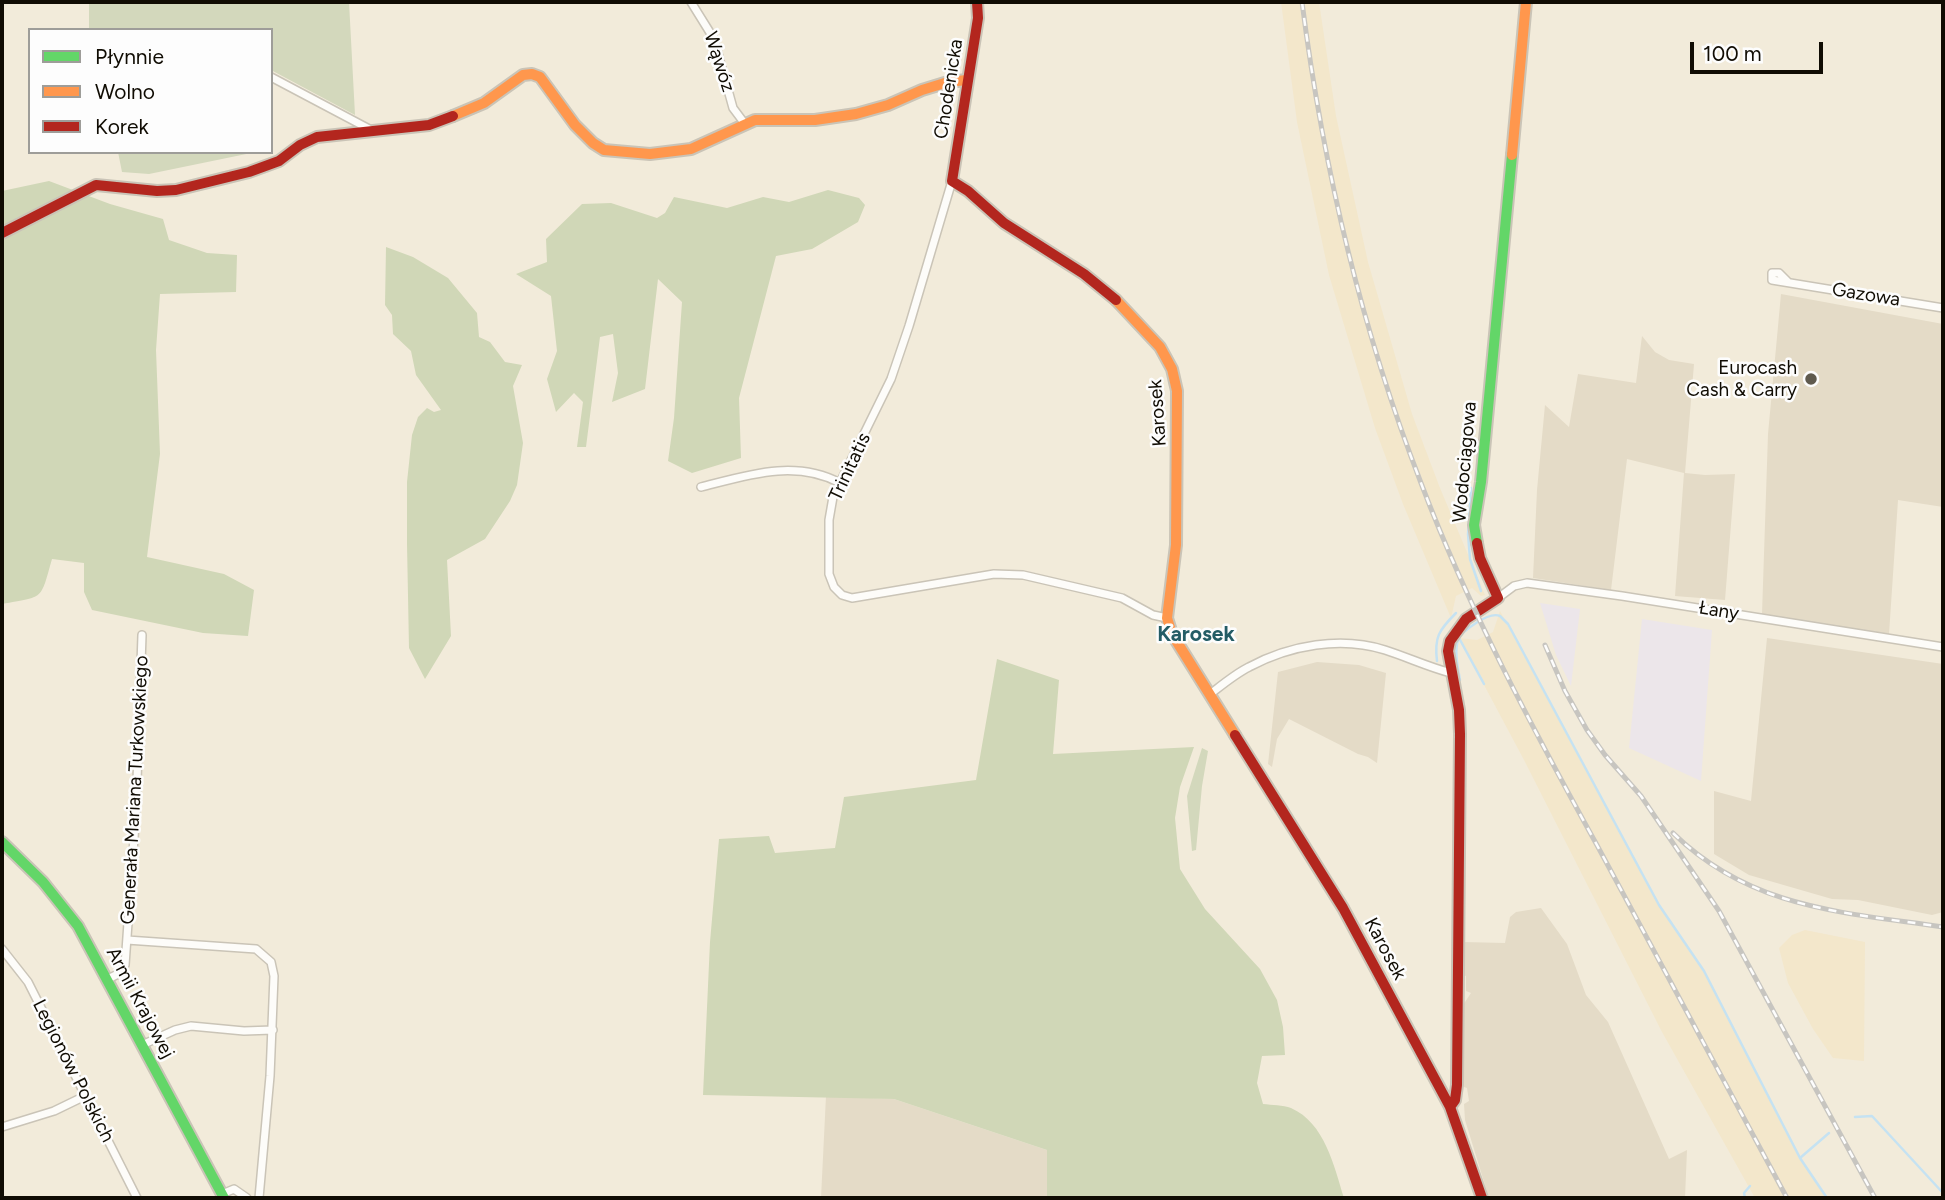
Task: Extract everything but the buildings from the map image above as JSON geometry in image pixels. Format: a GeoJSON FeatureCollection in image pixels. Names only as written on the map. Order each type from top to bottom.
{"type":"FeatureCollection","features":[{"type":"Feature","properties":{"kind":"street","name":"Wąwóz"},"geometry":{"type":"LineString","coordinates":[[691,2],[714,39],[733,108],[745,124]]}},
{"type":"Feature","properties":{"kind":"street","name":"Chodenicka"},"geometry":{"type":"LineString","coordinates":[[952,181],[978,18],[977,2]]}},
{"type":"Feature","properties":{"kind":"street","name":"Wodociągowa"},"geometry":{"type":"LineString","coordinates":[[1497,598],[1480,558],[1475,525],[1526,2]]}},
{"type":"Feature","properties":{"kind":"street"},"geometry":{"type":"LineString","coordinates":[[2,233],[71,195],[96,185],[158,191],[176,190],[206,180],[249,172],[279,161],[300,145],[317,137],[429,124],[484,103],[523,75],[540,77],[575,125],[604,150],[650,154],[691,149],[755,120],[815,120],[856,114],[948,82],[967,80]]}},
{"type":"Feature","properties":{"kind":"street"},"geometry":{"type":"LineString","coordinates":[[273,78],[374,131]]}},
{"type":"Feature","properties":{"kind":"street","name":"Trinitatis"},"geometry":{"type":"LineString","coordinates":[[952,181],[891,379],[833,497],[827,552],[829,574],[834,587],[842,595],[852,598],[994,574],[1023,575],[1122,598],[1153,615],[1167,618]]}},
{"type":"Feature","properties":{"kind":"street","name":"Karosek"},"geometry":{"type":"LineString","coordinates":[[952,181],[968,191],[1004,223],[1084,274],[1121,304],[1160,347],[1172,369],[1177,391],[1178,420],[1177,531],[1167,618],[1172,634],[1343,908],[1450,1107],[1482,1198]]}},
{"type":"Feature","properties":{"kind":"street","name":"Gazowa"},"geometry":{"type":"LineString","coordinates":[[1788,282],[1943,308]]}},
{"type":"Feature","properties":{"kind":"street"},"geometry":{"type":"LineString","coordinates":[[701,487],[776,470],[809,472],[827,476],[840,483]]}},
{"type":"Feature","properties":{"kind":"street","name":"Łany"},"geometry":{"type":"LineString","coordinates":[[1497,598],[1514,586],[1527,583],[1943,646]]}},
{"type":"Feature","properties":{"kind":"street"},"geometry":{"type":"LineString","coordinates":[[1450,1107],[1455,1100],[1457,1085],[1460,734],[1459,710],[1448,651],[1454,633],[1466,619],[1497,598]]}},
{"type":"Feature","properties":{"kind":"street","name":"Generała Mariana Turkowskiego"},"geometry":{"type":"LineString","coordinates":[[108,979],[118,974],[125,965],[136,810],[142,635]]}},
{"type":"Feature","properties":{"kind":"street"},"geometry":{"type":"LineString","coordinates":[[1209,695],[1247,668],[1265,659],[1330,643],[1349,642],[1384,649],[1451,673]]}},
{"type":"Feature","properties":{"kind":"street","name":"Armii Krajowej"},"geometry":{"type":"LineString","coordinates":[[2,842],[27,865],[66,909],[108,979],[223,1196]]}},
{"type":"Feature","properties":{"kind":"street"},"geometry":{"type":"LineString","coordinates":[[127,940],[256,949],[271,962],[274,976],[272,1030],[259,1198]]}},
{"type":"Feature","properties":{"kind":"street","name":"Legionów Polskich"},"geometry":{"type":"LineString","coordinates":[[2,948],[28,982],[137,1198]]}},
{"type":"Feature","properties":{"kind":"street"},"geometry":{"type":"LineString","coordinates":[[142,1045],[191,1026],[244,1031],[272,1030]]}},
{"type":"Feature","properties":{"kind":"street"},"geometry":{"type":"LineString","coordinates":[[2,1127],[54,1111],[85,1096]]}},
{"type":"Feature","properties":{"kind":"street"},"geometry":{"type":"LineString","coordinates":[[223,1196],[233,1189],[247,1198]]}},
{"type":"Feature","properties":{"kind":"shaded area"},"geometry":{"type":"Polygon","coordinates":[[[1281,2],[1319,2],[1336,116],[1368,262],[1412,414],[1485,595],[1481,596],[1472,588],[1456,596],[1451,618],[1403,504],[1375,428],[1329,275],[1297,122],[1281,2]]]}},
{"type":"Feature","properties":{"kind":"shaded area"},"geometry":{"type":"Polygon","coordinates":[[[1781,294],[1943,324],[1943,507],[1898,500],[1889,634],[1762,614],[1768,434],[1781,294]]]}},
{"type":"Feature","properties":{"kind":"shaded area"},"geometry":{"type":"Polygon","coordinates":[[[1642,336],[1655,352],[1669,360],[1694,364],[1685,473],[1735,474],[1725,600],[1675,596],[1684,473],[1627,459],[1611,590],[1533,578],[1545,405],[1569,427],[1578,374],[1636,383],[1642,336]]]}},
{"type":"Feature","properties":{"kind":"shaded area"},"geometry":{"type":"Polygon","coordinates":[[[1540,603],[1580,609],[1571,686],[1556,655],[1540,603]]]}},
{"type":"Feature","properties":{"kind":"shaded area"},"geometry":{"type":"Polygon","coordinates":[[[1500,611],[1659,905],[1704,971],[1800,1158],[1827,1198],[1755,1198],[1662,1032],[1459,638],[1477,640],[1493,632],[1500,611]]]}},
{"type":"Feature","properties":{"kind":"shaded area"},"geometry":{"type":"Polygon","coordinates":[[[1642,619],[1712,630],[1701,781],[1629,748],[1642,619]]]}},
{"type":"Feature","properties":{"kind":"shaded area"},"geometry":{"type":"Polygon","coordinates":[[[1767,638],[1943,664],[1943,912],[1932,915],[1858,900],[1832,899],[1749,875],[1714,854],[1714,791],[1751,801],[1767,638]]]}},
{"type":"Feature","properties":{"kind":"shaded area"},"geometry":{"type":"Polygon","coordinates":[[[1317,662],[1359,665],[1386,673],[1377,763],[1289,719],[1277,739],[1272,767],[1268,764],[1278,672],[1317,662]]]}},
{"type":"Feature","properties":{"kind":"shaded area"},"geometry":{"type":"Polygon","coordinates":[[[1541,908],[1567,944],[1586,995],[1608,1022],[1669,1159],[1687,1150],[1685,1198],[1489,1198],[1465,1120],[1464,1104],[1469,1101],[1467,1088],[1464,1087],[1463,1005],[1471,993],[1466,991],[1466,976],[1463,975],[1463,942],[1505,943],[1510,917],[1516,912],[1541,908]]]}},
{"type":"Feature","properties":{"kind":"shaded area"},"geometry":{"type":"Polygon","coordinates":[[[1805,930],[1865,942],[1864,1061],[1833,1058],[1813,1029],[1788,983],[1779,948],[1792,935],[1805,930]]]}},
{"type":"Feature","properties":{"kind":"shaded area"},"geometry":{"type":"Polygon","coordinates":[[[826,1096],[894,1099],[1047,1150],[1047,1198],[821,1198],[826,1096]]]}},
{"type":"Feature","properties":{"kind":"green space"},"geometry":{"type":"Polygon","coordinates":[[[11,2],[349,2],[355,115],[273,71],[273,28],[89,28],[89,3],[11,2]]]}},
{"type":"Feature","properties":{"kind":"green space"},"geometry":{"type":"Polygon","coordinates":[[[118,154],[246,154],[149,174],[122,172],[118,154]]]}},
{"type":"Feature","properties":{"kind":"green space"},"geometry":{"type":"Polygon","coordinates":[[[49,181],[110,204],[163,219],[169,240],[207,253],[237,255],[236,292],[160,294],[156,350],[160,454],[147,557],[224,574],[254,590],[248,636],[203,633],[92,610],[84,592],[84,563],[52,559],[39,594],[26,600],[2,604],[2,191],[49,181]]]}},
{"type":"Feature","properties":{"kind":"green space"},"geometry":{"type":"Polygon","coordinates":[[[828,190],[859,198],[865,205],[858,222],[812,249],[776,256],[739,398],[741,458],[692,473],[668,461],[674,418],[682,302],[658,279],[645,389],[612,402],[618,373],[613,334],[600,337],[586,447],[577,447],[583,402],[574,393],[556,412],[547,379],[557,351],[551,296],[516,274],[547,262],[546,239],[582,204],[611,203],[657,218],[665,213],[674,197],[727,208],[763,197],[789,202],[828,190]]]}},
{"type":"Feature","properties":{"kind":"green space"},"geometry":{"type":"Polygon","coordinates":[[[386,247],[413,257],[448,278],[477,313],[479,337],[490,342],[505,362],[522,365],[513,386],[523,443],[517,485],[510,501],[485,539],[447,560],[451,636],[425,679],[409,648],[407,482],[412,435],[418,417],[427,408],[434,412],[441,410],[416,375],[411,351],[393,334],[392,315],[385,305],[386,247]]]}},
{"type":"Feature","properties":{"kind":"green space"},"geometry":{"type":"Polygon","coordinates":[[[997,659],[1059,680],[1053,754],[1194,747],[1180,787],[1175,818],[1180,869],[1205,909],[1260,969],[1277,1000],[1285,1055],[1262,1056],[1257,1083],[1263,1104],[1291,1108],[1312,1124],[1326,1147],[1344,1198],[1047,1198],[1047,1150],[894,1099],[703,1095],[710,942],[719,839],[769,836],[775,853],[835,848],[844,797],[976,780],[997,659]]]}},
{"type":"Feature","properties":{"kind":"green space"},"geometry":{"type":"Polygon","coordinates":[[[1202,748],[1208,751],[1196,850],[1192,851],[1187,796],[1202,748]]]}},
{"type":"Feature","properties":{"kind":"waterway"},"geometry":{"type":"LineString","coordinates":[[1471,488],[1468,534],[1470,559],[1481,591]]}},
{"type":"Feature","properties":{"kind":"waterway"},"geometry":{"type":"LineString","coordinates":[[1437,661],[1436,646],[1439,634],[1456,613]]}},
{"type":"Feature","properties":{"kind":"waterway"},"geometry":{"type":"LineString","coordinates":[[1460,680],[1456,655],[1458,640],[1476,623],[1489,616],[1500,616],[1508,624],[1659,905],[1704,971],[1800,1158],[1827,1198]]}},
{"type":"Feature","properties":{"kind":"waterway"},"geometry":{"type":"LineString","coordinates":[[1459,638],[1484,684]]}},
{"type":"Feature","properties":{"kind":"waterway"},"geometry":{"type":"LineString","coordinates":[[1855,1117],[1872,1116],[1943,1193]]}},
{"type":"Feature","properties":{"kind":"waterway"},"geometry":{"type":"LineString","coordinates":[[1800,1158],[1829,1133]]}},
{"type":"Feature","properties":{"kind":"waterway"},"geometry":{"type":"LineString","coordinates":[[1745,1198],[1744,1193],[1750,1186]]}},
{"type":"Feature","properties":{"kind":"railway"},"geometry":{"type":"LineString","coordinates":[[1302,2],[1321,125],[1347,246],[1380,366],[1440,530],[1481,623],[1526,713],[1787,1198]]}},
{"type":"Feature","properties":{"kind":"railway"},"geometry":{"type":"LineString","coordinates":[[1545,645],[1565,691],[1587,730],[1641,796],[1719,911],[1875,1198]]}},
{"type":"Feature","properties":{"kind":"railway"},"geometry":{"type":"LineString","coordinates":[[1673,833],[1703,858],[1734,878],[1766,892],[1834,911],[1943,927]]}},
{"type":"Feature","properties":{"kind":"traffic: fast"},"geometry":{"type":"LineString","coordinates":[[1477,543],[1474,525],[1481,482],[1512,155]]}},
{"type":"Feature","properties":{"kind":"traffic: fast"},"geometry":{"type":"LineString","coordinates":[[2,842],[43,882],[78,926],[224,1198]]}},
{"type":"Feature","properties":{"kind":"traffic: slow"},"geometry":{"type":"LineString","coordinates":[[1512,155],[1526,2]]}},
{"type":"Feature","properties":{"kind":"traffic: slow"},"geometry":{"type":"LineString","coordinates":[[453,116],[484,103],[523,75],[532,74],[540,77],[575,125],[593,143],[604,150],[650,154],[691,149],[755,120],[815,120],[856,114],[948,82],[967,80]]}},
{"type":"Feature","properties":{"kind":"traffic: slow"},"geometry":{"type":"LineString","coordinates":[[1116,300],[1160,347],[1172,369],[1177,391],[1176,545],[1167,618],[1172,634],[1235,735]]}},
{"type":"Feature","properties":{"kind":"traffic: jam"},"geometry":{"type":"LineString","coordinates":[[977,2],[978,18],[952,181],[968,191],[1004,223],[1084,274],[1116,300]]}},
{"type":"Feature","properties":{"kind":"traffic: jam"},"geometry":{"type":"LineString","coordinates":[[2,233],[96,185],[157,191],[176,190],[249,172],[279,161],[300,145],[317,137],[429,125],[453,116]]}},
{"type":"Feature","properties":{"kind":"traffic: jam"},"geometry":{"type":"LineString","coordinates":[[1450,1107],[1455,1100],[1457,1085],[1460,734],[1459,710],[1448,651],[1450,641],[1466,619],[1498,598],[1480,558],[1477,543]]}},
{"type":"Feature","properties":{"kind":"traffic: jam"},"geometry":{"type":"LineString","coordinates":[[1235,735],[1343,908],[1450,1107],[1482,1198]]}},
{"type":"Feature","properties":{"kind":"place","name":"Eurocash Cash & Carry"},"geometry":{"type":"Point","coordinates":[1811,379]}},
{"type":"Feature","properties":{"kind":"district","name":"Karosek"},"geometry":{"type":"Point","coordinates":[1196,635]}}]}
